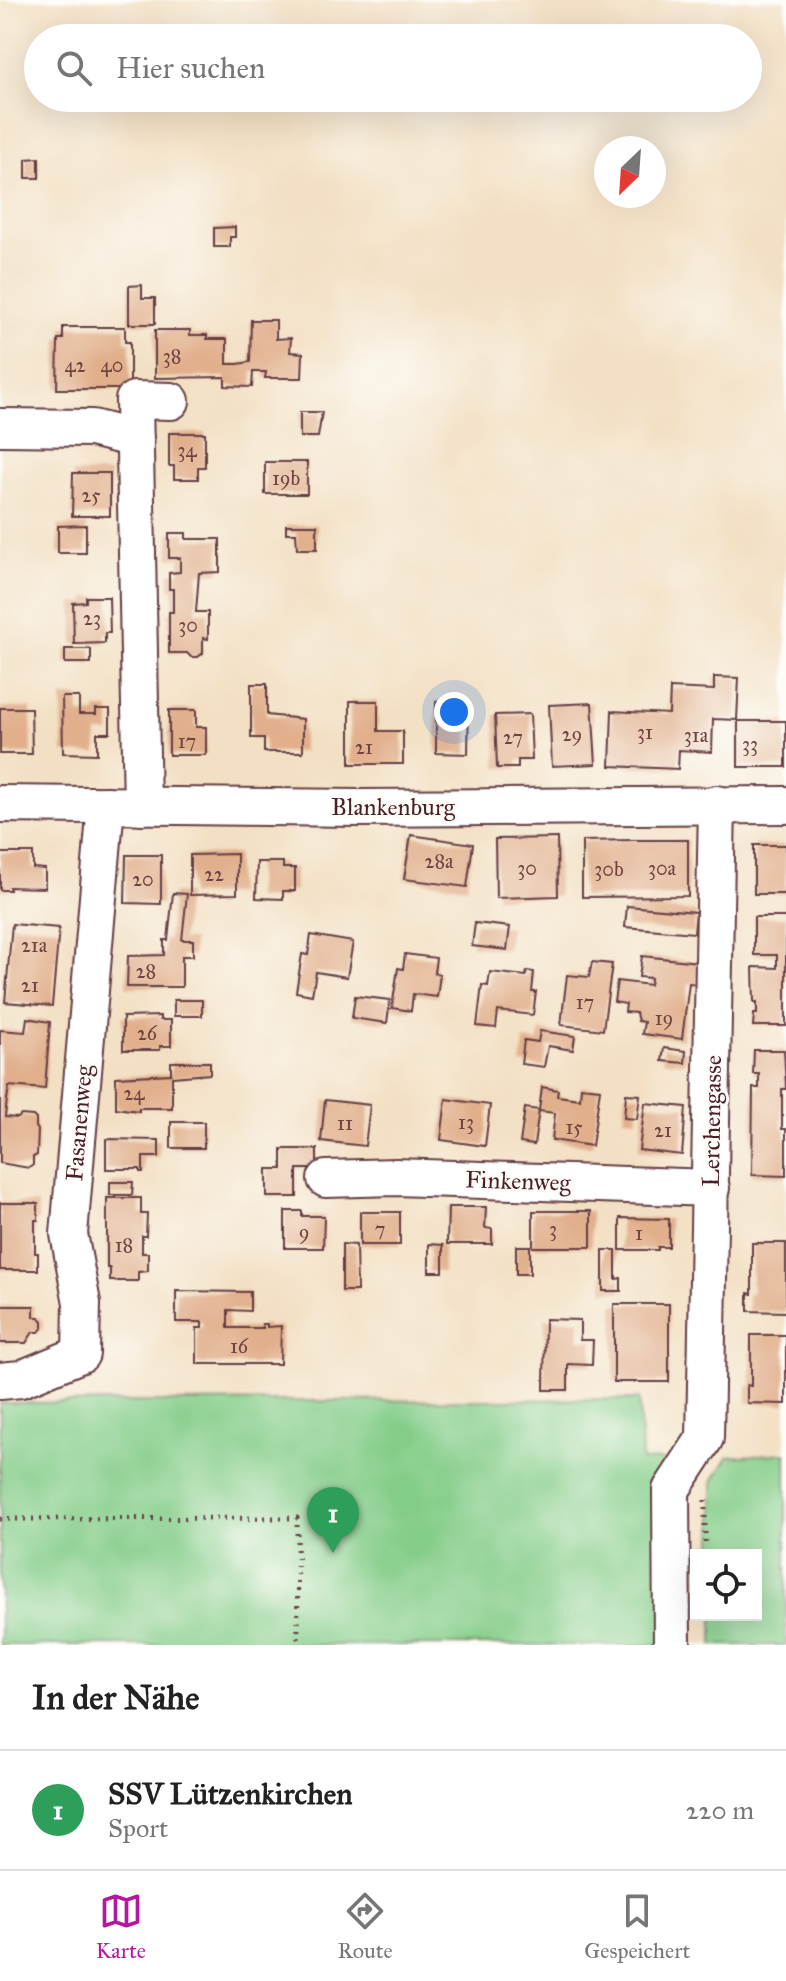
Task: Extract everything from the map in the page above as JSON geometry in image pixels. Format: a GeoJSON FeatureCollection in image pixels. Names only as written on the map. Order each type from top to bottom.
{"type":"FeatureCollection","features":[{"type":"Feature","properties":{"kind":"street","name":"Fasanenweg"},"geometry":{"type":"LineString","coordinates":[[0,1381],[21,1379],[81,1354],[82,1303],[69,1234],[124,806],[134,400],[171,401]]}},
{"type":"Feature","properties":{"kind":"street"},"geometry":{"type":"LineString","coordinates":[[0,427],[92,428],[135,439]]}},
{"type":"Feature","properties":{"kind":"street","name":"Blankenburg"},"geometry":{"type":"LineString","coordinates":[[0,804],[359,808],[786,805]]}},
{"type":"Feature","properties":{"kind":"street","name":"Lerchengasse"},"geometry":{"type":"LineString","coordinates":[[672,1645],[671,1490],[705,1438],[717,804]]}},
{"type":"Feature","properties":{"kind":"street","name":"Finkenweg"},"geometry":{"type":"LineString","coordinates":[[326,1179],[396,1177],[711,1188]]}},
{"type":"Feature","properties":{"kind":"path"},"geometry":{"type":"LineString","coordinates":[[0,1519],[297,1518],[298,1645]]}},
{"type":"Feature","properties":{"kind":"green space"},"geometry":{"type":"Polygon","coordinates":[[[639,1399],[642,1461],[665,1460],[666,1645],[0,1645],[0,1403],[639,1399]]]}},
{"type":"Feature","properties":{"kind":"green space"},"geometry":{"type":"Polygon","coordinates":[[[786,1453],[786,1645],[713,1645],[713,1621],[762,1621],[762,1549],[713,1549],[713,1481],[728,1457],[786,1453]]]}},
{"type":"Feature","properties":{"kind":"building"},"geometry":{"type":"Polygon","coordinates":[[[39,158],[39,178],[26,178],[26,159],[39,158]]]}},
{"type":"Feature","properties":{"kind":"building"},"geometry":{"type":"Polygon","coordinates":[[[235,227],[235,237],[230,237],[230,247],[214,247],[214,228],[235,227]]]}},
{"type":"Feature","properties":{"kind":"building"},"geometry":{"type":"Polygon","coordinates":[[[142,285],[142,298],[155,298],[155,324],[129,324],[129,286],[142,285]]]}},
{"type":"Feature","properties":{"kind":"building"},"geometry":{"type":"Polygon","coordinates":[[[251,320],[276,320],[276,339],[291,338],[290,352],[303,353],[302,378],[265,378],[266,372],[253,372],[252,387],[225,386],[225,377],[155,378],[155,330],[190,330],[190,335],[227,339],[227,364],[238,364],[250,362],[251,320]]]}},
{"type":"Feature","properties":{"kind":"building"},"geometry":{"type":"Polygon","coordinates":[[[63,327],[125,327],[125,342],[130,342],[130,389],[57,389],[58,339],[63,339],[63,327]]]}},
{"type":"Feature","properties":{"kind":"building"},"geometry":{"type":"Polygon","coordinates":[[[300,412],[322,412],[318,437],[300,437],[300,412]]]}},
{"type":"Feature","properties":{"kind":"building"},"geometry":{"type":"Polygon","coordinates":[[[169,433],[205,433],[205,467],[198,467],[198,479],[174,479],[174,466],[169,466],[169,433]]]}},
{"type":"Feature","properties":{"kind":"building"},"geometry":{"type":"Polygon","coordinates":[[[265,462],[307,462],[307,494],[265,494],[265,462]]]}},
{"type":"Feature","properties":{"kind":"building"},"geometry":{"type":"Polygon","coordinates":[[[73,473],[110,473],[110,516],[72,516],[73,473]]]}},
{"type":"Feature","properties":{"kind":"building"},"geometry":{"type":"Polygon","coordinates":[[[86,525],[86,553],[58,553],[58,526],[86,525]]]}},
{"type":"Feature","properties":{"kind":"building"},"geometry":{"type":"Polygon","coordinates":[[[286,525],[317,525],[317,549],[297,549],[296,533],[286,533],[286,525]]]}},
{"type":"Feature","properties":{"kind":"building"},"geometry":{"type":"Polygon","coordinates":[[[169,533],[186,533],[186,539],[220,539],[220,572],[199,573],[196,612],[208,612],[208,639],[203,638],[203,653],[198,657],[187,653],[169,653],[169,612],[173,612],[173,589],[169,589],[169,573],[180,572],[180,558],[169,558],[169,533]]]}},
{"type":"Feature","properties":{"kind":"building"},"geometry":{"type":"Polygon","coordinates":[[[86,597],[109,597],[110,633],[105,633],[105,643],[74,644],[73,603],[86,602],[86,597]]]}},
{"type":"Feature","properties":{"kind":"building"},"geometry":{"type":"Polygon","coordinates":[[[65,649],[91,649],[91,663],[65,663],[65,649]]]}},
{"type":"Feature","properties":{"kind":"building"},"geometry":{"type":"Polygon","coordinates":[[[714,677],[739,678],[737,720],[713,719],[712,752],[679,750],[678,769],[610,766],[612,711],[669,714],[670,688],[714,690],[714,677]]]}},
{"type":"Feature","properties":{"kind":"building"},"geometry":{"type":"Polygon","coordinates":[[[251,684],[267,684],[267,715],[303,719],[303,752],[264,752],[264,738],[251,738],[251,684]]]}},
{"type":"Feature","properties":{"kind":"building"},"geometry":{"type":"Polygon","coordinates":[[[62,697],[79,697],[79,714],[96,714],[96,709],[110,709],[110,733],[97,733],[97,754],[63,753],[62,697]]]}},
{"type":"Feature","properties":{"kind":"building"},"geometry":{"type":"Polygon","coordinates":[[[350,701],[378,701],[378,731],[403,731],[403,764],[350,764],[350,701]]]}},
{"type":"Feature","properties":{"kind":"building"},"geometry":{"type":"Polygon","coordinates":[[[436,701],[469,702],[468,754],[436,753],[436,701]]]}},
{"type":"Feature","properties":{"kind":"building"},"geometry":{"type":"Polygon","coordinates":[[[592,703],[596,764],[552,766],[549,705],[592,703]]]}},
{"type":"Feature","properties":{"kind":"building"},"geometry":{"type":"Polygon","coordinates":[[[0,708],[31,708],[32,754],[0,754],[0,708]]]}},
{"type":"Feature","properties":{"kind":"building"},"geometry":{"type":"Polygon","coordinates":[[[169,710],[196,710],[196,727],[206,727],[206,755],[169,755],[169,710]]]}},
{"type":"Feature","properties":{"kind":"building"},"geometry":{"type":"Polygon","coordinates":[[[530,714],[532,760],[518,760],[518,768],[497,768],[495,715],[530,714]]]}},
{"type":"Feature","properties":{"kind":"building"},"geometry":{"type":"Polygon","coordinates":[[[738,721],[786,721],[786,767],[738,767],[738,721]]]}},
{"type":"Feature","properties":{"kind":"building"},"geometry":{"type":"Polygon","coordinates":[[[411,835],[473,844],[467,887],[404,879],[411,835]]]}},
{"type":"Feature","properties":{"kind":"building"},"geometry":{"type":"Polygon","coordinates":[[[557,838],[558,896],[496,898],[495,839],[557,838]]]}},
{"type":"Feature","properties":{"kind":"building"},"geometry":{"type":"Polygon","coordinates":[[[688,840],[688,896],[582,897],[582,841],[688,840]]]}},
{"type":"Feature","properties":{"kind":"building"},"geometry":{"type":"Polygon","coordinates":[[[754,845],[786,845],[786,894],[754,894],[754,845]]]}},
{"type":"Feature","properties":{"kind":"building"},"geometry":{"type":"Polygon","coordinates":[[[0,853],[33,853],[33,868],[45,869],[45,888],[9,887],[10,890],[0,890],[0,853]]]}},
{"type":"Feature","properties":{"kind":"building"},"geometry":{"type":"Polygon","coordinates":[[[237,854],[237,894],[190,895],[190,855],[237,854]]]}},
{"type":"Feature","properties":{"kind":"building"},"geometry":{"type":"Polygon","coordinates":[[[126,855],[161,855],[161,904],[125,903],[126,855]]]}},
{"type":"Feature","properties":{"kind":"building"},"geometry":{"type":"Polygon","coordinates":[[[257,862],[283,862],[283,868],[295,868],[295,891],[283,891],[283,899],[256,898],[257,862]]]}},
{"type":"Feature","properties":{"kind":"building"},"geometry":{"type":"Polygon","coordinates":[[[173,893],[187,894],[182,940],[193,940],[193,956],[182,956],[182,987],[127,987],[128,956],[164,955],[173,893]]]}},
{"type":"Feature","properties":{"kind":"building"},"geometry":{"type":"Polygon","coordinates":[[[627,906],[696,912],[694,933],[625,927],[627,906]]]}},
{"type":"Feature","properties":{"kind":"building"},"geometry":{"type":"Polygon","coordinates":[[[754,917],[786,917],[786,1026],[753,1026],[757,1002],[754,1002],[753,967],[777,968],[777,955],[754,955],[754,917]]]}},
{"type":"Feature","properties":{"kind":"building"},"geometry":{"type":"Polygon","coordinates":[[[475,923],[510,927],[507,950],[472,946],[475,923]]]}},
{"type":"Feature","properties":{"kind":"building"},"geometry":{"type":"Polygon","coordinates":[[[12,924],[59,928],[52,1006],[5,1002],[12,924]]]}},
{"type":"Feature","properties":{"kind":"building"},"geometry":{"type":"Polygon","coordinates":[[[311,935],[353,942],[347,977],[316,972],[312,995],[296,992],[302,954],[308,955],[311,935]]]}},
{"type":"Feature","properties":{"kind":"building"},"geometry":{"type":"Polygon","coordinates":[[[405,954],[436,958],[434,973],[440,974],[437,997],[413,994],[411,1011],[392,1008],[398,968],[403,969],[405,954]]]}},
{"type":"Feature","properties":{"kind":"building"},"geometry":{"type":"Polygon","coordinates":[[[642,956],[698,962],[698,984],[689,983],[682,1039],[642,1034],[644,1022],[638,1021],[636,1013],[625,1012],[626,1004],[614,1002],[617,981],[650,985],[651,978],[639,977],[642,956]]]}},
{"type":"Feature","properties":{"kind":"building"},"geometry":{"type":"Polygon","coordinates":[[[592,962],[612,964],[603,1030],[561,1025],[567,975],[589,977],[592,962]]]}},
{"type":"Feature","properties":{"kind":"building"},"geometry":{"type":"Polygon","coordinates":[[[527,971],[534,972],[532,992],[536,992],[533,1015],[498,1011],[496,1028],[477,1026],[482,985],[488,986],[490,972],[526,976],[527,971]]]}},
{"type":"Feature","properties":{"kind":"building"},"geometry":{"type":"Polygon","coordinates":[[[355,996],[390,1000],[387,1023],[352,1018],[355,996]]]}},
{"type":"Feature","properties":{"kind":"building"},"geometry":{"type":"Polygon","coordinates":[[[174,1000],[202,1000],[202,1016],[174,1016],[174,1000]]]}},
{"type":"Feature","properties":{"kind":"building"},"geometry":{"type":"Polygon","coordinates":[[[160,1016],[160,1020],[171,1020],[171,1046],[160,1046],[160,1050],[123,1050],[123,1017],[160,1016]]]}},
{"type":"Feature","properties":{"kind":"building"},"geometry":{"type":"Polygon","coordinates":[[[27,1018],[50,1022],[45,1089],[9,1086],[5,1117],[18,1118],[21,1115],[36,1119],[37,1155],[29,1168],[0,1163],[0,1030],[25,1032],[27,1018]]]}},
{"type":"Feature","properties":{"kind":"building"},"geometry":{"type":"Polygon","coordinates":[[[540,1031],[575,1036],[573,1050],[548,1046],[544,1067],[521,1064],[524,1040],[538,1042],[540,1031]]]}},
{"type":"Feature","properties":{"kind":"building"},"geometry":{"type":"Polygon","coordinates":[[[664,1048],[686,1051],[685,1063],[662,1061],[664,1048]]]}},
{"type":"Feature","properties":{"kind":"building"},"geometry":{"type":"Polygon","coordinates":[[[754,1050],[784,1050],[786,1089],[782,1089],[782,1129],[786,1129],[786,1176],[752,1175],[753,1088],[759,1088],[759,1074],[753,1074],[754,1050]]]}},
{"type":"Feature","properties":{"kind":"building"},"geometry":{"type":"Polygon","coordinates":[[[171,1062],[210,1062],[210,1074],[172,1077],[172,1108],[139,1108],[139,1111],[116,1108],[116,1077],[171,1074],[171,1062]]]}},
{"type":"Feature","properties":{"kind":"building"},"geometry":{"type":"Polygon","coordinates":[[[542,1087],[558,1090],[557,1096],[580,1099],[581,1087],[600,1089],[592,1146],[552,1140],[555,1113],[539,1111],[542,1087]]]}},
{"type":"Feature","properties":{"kind":"building"},"geometry":{"type":"Polygon","coordinates":[[[626,1094],[640,1095],[637,1119],[624,1118],[626,1094]]]}},
{"type":"Feature","properties":{"kind":"building"},"geometry":{"type":"Polygon","coordinates":[[[446,1099],[490,1105],[485,1146],[441,1140],[446,1099]]]}},
{"type":"Feature","properties":{"kind":"building"},"geometry":{"type":"Polygon","coordinates":[[[325,1100],[370,1105],[365,1146],[321,1141],[325,1100]]]}},
{"type":"Feature","properties":{"kind":"building"},"geometry":{"type":"Polygon","coordinates":[[[645,1103],[686,1107],[682,1155],[639,1150],[645,1103]]]}},
{"type":"Feature","properties":{"kind":"building"},"geometry":{"type":"Polygon","coordinates":[[[525,1108],[539,1110],[534,1145],[520,1143],[525,1108]]]}},
{"type":"Feature","properties":{"kind":"building"},"geometry":{"type":"Polygon","coordinates":[[[171,1122],[204,1122],[204,1148],[171,1148],[171,1122]]]}},
{"type":"Feature","properties":{"kind":"building"},"geometry":{"type":"Polygon","coordinates":[[[106,1139],[159,1140],[159,1157],[143,1157],[143,1172],[140,1169],[106,1169],[106,1139]]]}},
{"type":"Feature","properties":{"kind":"building"},"geometry":{"type":"Polygon","coordinates":[[[282,1149],[317,1149],[317,1169],[297,1169],[297,1197],[267,1197],[267,1169],[282,1169],[282,1149]]]}},
{"type":"Feature","properties":{"kind":"building"},"geometry":{"type":"Polygon","coordinates":[[[110,1182],[133,1182],[132,1195],[110,1195],[110,1182]]]}},
{"type":"Feature","properties":{"kind":"building"},"geometry":{"type":"Polygon","coordinates":[[[107,1198],[141,1198],[141,1214],[147,1214],[142,1253],[148,1253],[148,1271],[138,1272],[138,1281],[110,1281],[110,1268],[107,1268],[107,1198]]]}},
{"type":"Feature","properties":{"kind":"building"},"geometry":{"type":"Polygon","coordinates":[[[0,1203],[38,1203],[35,1253],[38,1253],[38,1270],[0,1270],[0,1203]]]}},
{"type":"Feature","properties":{"kind":"building"},"geometry":{"type":"Polygon","coordinates":[[[448,1207],[486,1207],[485,1228],[492,1229],[492,1244],[447,1244],[448,1207]]]}},
{"type":"Feature","properties":{"kind":"building"},"geometry":{"type":"Polygon","coordinates":[[[285,1211],[302,1211],[302,1216],[324,1216],[323,1248],[285,1248],[285,1211]]]}},
{"type":"Feature","properties":{"kind":"building"},"geometry":{"type":"Polygon","coordinates":[[[533,1211],[591,1211],[591,1247],[533,1247],[533,1211]]]}},
{"type":"Feature","properties":{"kind":"building"},"geometry":{"type":"Polygon","coordinates":[[[360,1212],[400,1212],[400,1245],[360,1245],[360,1212]]]}},
{"type":"Feature","properties":{"kind":"building"},"geometry":{"type":"Polygon","coordinates":[[[620,1218],[669,1219],[669,1247],[620,1250],[620,1218]]]}},
{"type":"Feature","properties":{"kind":"building"},"geometry":{"type":"Polygon","coordinates":[[[752,1243],[786,1243],[786,1312],[748,1311],[748,1293],[752,1294],[752,1243]]]}},
{"type":"Feature","properties":{"kind":"building"},"geometry":{"type":"Polygon","coordinates":[[[342,1244],[356,1245],[357,1291],[342,1291],[342,1244]]]}},
{"type":"Feature","properties":{"kind":"building"},"geometry":{"type":"Polygon","coordinates":[[[429,1244],[443,1245],[443,1272],[429,1272],[429,1244]]]}},
{"type":"Feature","properties":{"kind":"building"},"geometry":{"type":"Polygon","coordinates":[[[516,1246],[530,1246],[530,1274],[516,1274],[516,1246]]]}},
{"type":"Feature","properties":{"kind":"building"},"geometry":{"type":"Polygon","coordinates":[[[603,1250],[616,1250],[616,1279],[621,1278],[621,1291],[603,1291],[603,1250]]]}},
{"type":"Feature","properties":{"kind":"building"},"geometry":{"type":"Polygon","coordinates":[[[176,1291],[250,1292],[250,1311],[228,1310],[228,1328],[263,1328],[262,1324],[267,1324],[267,1327],[281,1326],[280,1364],[197,1364],[197,1328],[202,1328],[202,1322],[176,1322],[176,1291]]]}},
{"type":"Feature","properties":{"kind":"building"},"geometry":{"type":"Polygon","coordinates":[[[614,1304],[669,1304],[669,1382],[614,1382],[614,1304]]]}},
{"type":"Feature","properties":{"kind":"building"},"geometry":{"type":"Polygon","coordinates":[[[0,1306],[34,1306],[34,1317],[43,1321],[43,1327],[39,1332],[33,1332],[26,1343],[0,1343],[0,1306]]]}},
{"type":"Feature","properties":{"kind":"building"},"geometry":{"type":"Polygon","coordinates":[[[545,1319],[580,1320],[580,1340],[593,1340],[592,1365],[568,1364],[568,1390],[544,1390],[545,1319]]]}},
{"type":"Feature","properties":{"kind":"building"},"geometry":{"type":"Polygon","coordinates":[[[751,1335],[786,1335],[786,1404],[747,1403],[747,1385],[751,1386],[751,1335]]]}},
{"type":"Feature","properties":{"kind":"place","name":"SSV Lützenkirchen"},"geometry":{"type":"Point","coordinates":[333,1553]}}]}
